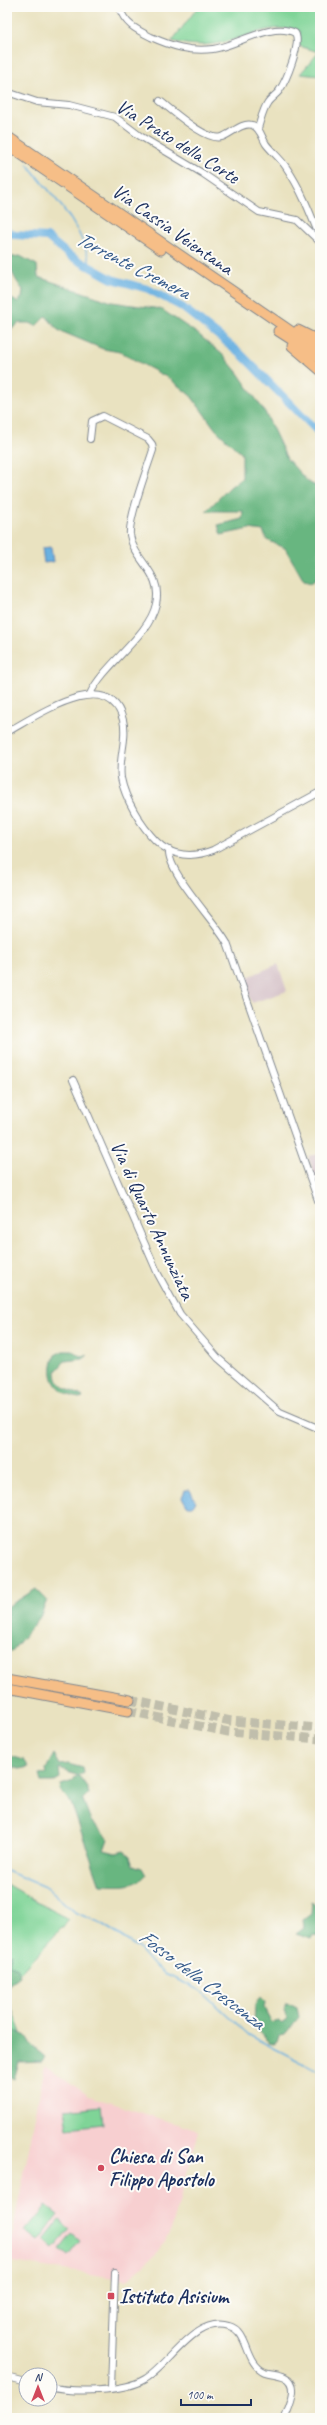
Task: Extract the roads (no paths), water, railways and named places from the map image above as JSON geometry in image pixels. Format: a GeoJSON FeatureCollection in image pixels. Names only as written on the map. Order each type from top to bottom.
{"type":"FeatureCollection","features":[{"type":"Feature","properties":{"kind":"highway","name":"Via Cassia Veientana"},"geometry":{"type":"LineString","coordinates":[[7,136],[113,217],[275,325],[320,351]]}},
{"type":"Feature","properties":{"kind":"highway","name":"Via Cassia Veientana"},"geometry":{"type":"LineString","coordinates":[[7,145],[72,186],[275,325],[320,358]]}},
{"type":"Feature","properties":{"kind":"highway"},"geometry":{"type":"LineString","coordinates":[[275,325],[291,326],[320,340]]}},
{"type":"Feature","properties":{"kind":"highway"},"geometry":{"type":"LineString","coordinates":[[275,325],[320,370]]}},
{"type":"Feature","properties":{"kind":"highway"},"geometry":{"type":"LineString","coordinates":[[7,1678],[130,1700]]}},
{"type":"Feature","properties":{"kind":"highway"},"geometry":{"type":"LineString","coordinates":[[7,1688],[128,1711]]}},
{"type":"Feature","properties":{"kind":"street"},"geometry":{"type":"LineString","coordinates":[[119,7],[123,18],[130,26],[163,42],[188,49],[223,47],[252,36],[271,32],[289,31],[295,33],[297,38],[294,55],[288,72],[279,90],[268,102],[258,128]]}},
{"type":"Feature","properties":{"kind":"street","name":"Via Prato della Corte"},"geometry":{"type":"LineString","coordinates":[[7,92],[37,102],[69,105],[115,117],[140,136],[202,173],[259,212],[297,220],[320,242]]}},
{"type":"Feature","properties":{"kind":"street"},"geometry":{"type":"LineString","coordinates":[[160,101],[194,127],[212,138],[221,138],[245,125],[252,125],[258,128],[266,145],[285,165],[304,195],[320,238]]}},
{"type":"Feature","properties":{"kind":"street"},"geometry":{"type":"LineString","coordinates":[[90,439],[92,421],[103,416],[146,437],[152,443],[153,450],[130,534],[135,548],[154,576],[157,588],[156,605],[150,621],[99,679],[90,694]]}},
{"type":"Feature","properties":{"kind":"street"},"geometry":{"type":"LineString","coordinates":[[7,732],[71,699],[90,694],[108,698],[121,714],[124,727],[120,767],[123,787],[149,833],[168,850],[192,855],[213,850],[320,792]]}},
{"type":"Feature","properties":{"kind":"street"},"geometry":{"type":"LineString","coordinates":[[168,850],[170,862],[180,878],[212,920],[227,943],[320,1206]]}},
{"type":"Feature","properties":{"kind":"street","name":"Via di Quarto Annunziata"},"geometry":{"type":"LineString","coordinates":[[73,1080],[161,1280],[180,1314],[218,1358],[280,1412],[320,1429]]}},
{"type":"Feature","properties":{"kind":"street"},"geometry":{"type":"LineString","coordinates":[[111,2388],[115,2272]]}},
{"type":"Feature","properties":{"kind":"street"},"geometry":{"type":"LineString","coordinates":[[58,2389],[73,2391],[111,2388],[144,2380],[197,2332],[210,2327],[226,2325],[239,2332],[256,2366],[267,2372],[286,2377],[291,2382],[292,2398],[285,2418]]}},
{"type":"Feature","properties":{"kind":"street"},"geometry":{"type":"LineString","coordinates":[[7,2377],[18,2380]]}},
{"type":"Feature","properties":{"kind":"water"},"geometry":{"type":"Polygon","coordinates":[[[51,547],[53,562],[44,563],[42,548],[51,547]]]}},
{"type":"Feature","properties":{"kind":"water"},"geometry":{"type":"Polygon","coordinates":[[[185,1490],[190,1490],[196,1502],[192,1506],[187,1506],[182,1497],[185,1490]]]}},
{"type":"Feature","properties":{"kind":"waterway"},"geometry":{"type":"LineString","coordinates":[[27,164],[56,199],[74,224],[87,251],[90,266]]}},
{"type":"Feature","properties":{"kind":"waterway","name":"Torrente Cremera"},"geometry":{"type":"LineString","coordinates":[[7,232],[15,235],[47,237],[70,256],[112,279],[148,289],[182,307],[239,352],[320,434]]}},
{"type":"Feature","properties":{"kind":"waterway","name":"Fosso della Crescenza"},"geometry":{"type":"LineString","coordinates":[[7,1871],[47,1888],[76,1913],[99,1922],[137,1947],[152,1964],[167,1975],[200,1990],[249,2035],[320,2072]]}},
{"type":"Feature","properties":{"kind":"tunnel"},"geometry":{"type":"LineString","coordinates":[[130,1700],[231,1721],[320,1728]]}},
{"type":"Feature","properties":{"kind":"tunnel"},"geometry":{"type":"LineString","coordinates":[[128,1711],[228,1732],[320,1739]]}},
{"type":"Feature","properties":{"kind":"place","name":"Chiesa di San Filippo Apostolo"},"geometry":{"type":"Point","coordinates":[101,2168]}},
{"type":"Feature","properties":{"kind":"place","name":"Istituto Asisium"},"geometry":{"type":"Point","coordinates":[111,2296]}}]}
